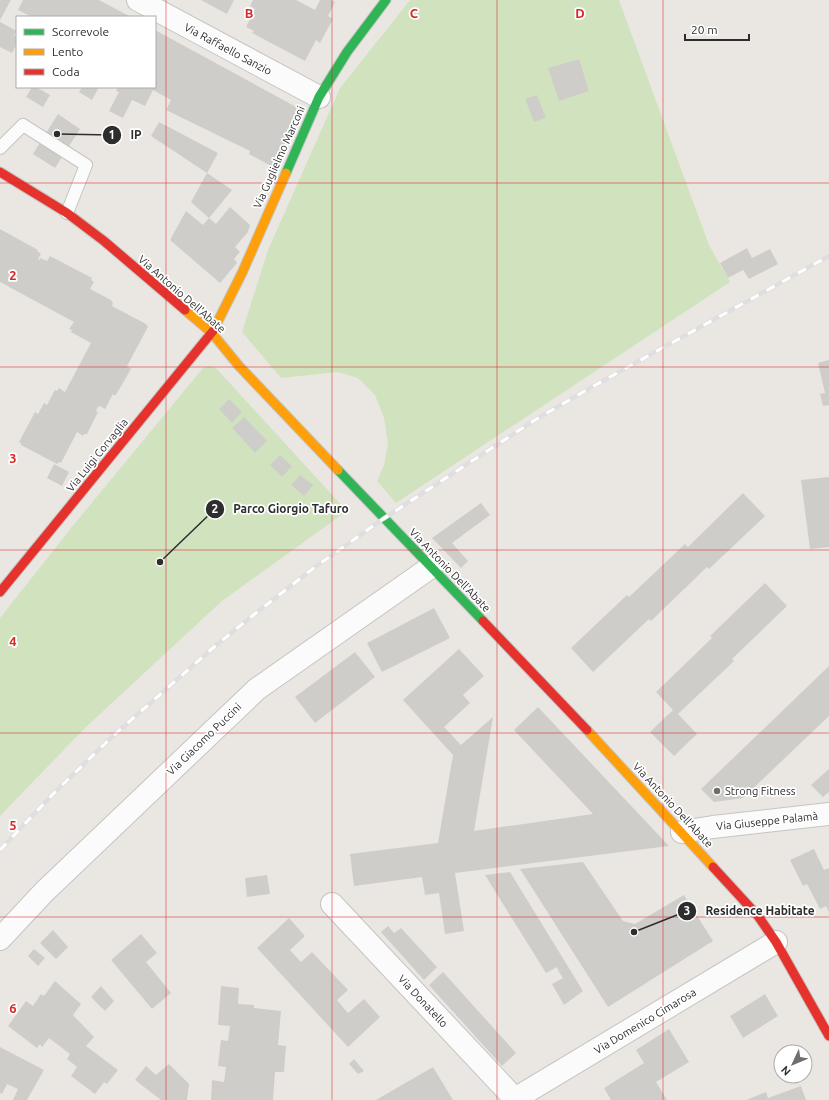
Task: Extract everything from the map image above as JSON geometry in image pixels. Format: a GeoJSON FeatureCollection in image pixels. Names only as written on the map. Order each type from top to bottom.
{"type":"FeatureCollection","features":[{"type":"Feature","properties":{"kind":"main road","name":"Via Guglielmo Marconi"},"geometry":{"type":"LineString","coordinates":[[212,333],[242,273],[319,97],[347,52],[386,0]]}},
{"type":"Feature","properties":{"kind":"main road","name":"Via Antonio Dell'Abate"},"geometry":{"type":"LineString","coordinates":[[0,172],[67,213],[104,241],[212,333],[239,366],[565,706],[758,916],[776,942],[829,1036]]}},
{"type":"Feature","properties":{"kind":"main road","name":"Via Luigi Corvaglia"},"geometry":{"type":"LineString","coordinates":[[0,592],[212,333]]}},
{"type":"Feature","properties":{"kind":"street","name":"Via Raffaello Sanzio"},"geometry":{"type":"LineString","coordinates":[[141,1],[319,97]]}},
{"type":"Feature","properties":{"kind":"street","name":"Via Giacomo Puccini"},"geometry":{"type":"LineString","coordinates":[[0,939],[44,892],[257,689],[431,567]]}},
{"type":"Feature","properties":{"kind":"street","name":"Via Giuseppe Palamà"},"geometry":{"type":"LineString","coordinates":[[682,832],[829,814]]}},
{"type":"Feature","properties":{"kind":"street","name":"Via Donatello"},"geometry":{"type":"LineString","coordinates":[[332,904],[514,1099]]}},
{"type":"Feature","properties":{"kind":"street","name":"Via Domenico Cimarosa"},"geometry":{"type":"LineString","coordinates":[[514,1099],[776,942]]}},
{"type":"Feature","properties":{"kind":"lane"},"geometry":{"type":"LineString","coordinates":[[0,148],[23,125],[86,165],[67,213]]}},
{"type":"Feature","properties":{"kind":"green space"},"geometry":{"type":"Polygon","coordinates":[[[410,0],[619,0],[709,245],[730,282],[396,503],[377,481],[384,465],[388,443],[384,418],[375,395],[358,378],[338,372],[281,378],[242,332],[268,250],[340,88],[410,0]]]}},
{"type":"Feature","properties":{"kind":"green space"},"geometry":{"type":"Polygon","coordinates":[[[209,366],[216,368],[347,511],[222,601],[85,728],[0,816],[0,618],[71,528],[203,368],[209,366]]]}},
{"type":"Feature","properties":{"kind":"building"},"geometry":{"type":"Polygon","coordinates":[[[0,0],[11,0],[0,20],[0,0]]]}},
{"type":"Feature","properties":{"kind":"building"},"geometry":{"type":"Polygon","coordinates":[[[23,0],[99,0],[129,16],[30,16],[18,10],[23,0]]]}},
{"type":"Feature","properties":{"kind":"building"},"geometry":{"type":"Polygon","coordinates":[[[201,0],[234,0],[227,14],[201,0]]]}},
{"type":"Feature","properties":{"kind":"building"},"geometry":{"type":"Polygon","coordinates":[[[253,0],[296,0],[315,10],[320,0],[331,0],[335,2],[328,16],[333,19],[320,43],[316,40],[305,61],[252,33],[254,31],[246,27],[255,9],[250,6],[253,0]]]}},
{"type":"Feature","properties":{"kind":"building"},"geometry":{"type":"Polygon","coordinates":[[[0,22],[16,30],[14,35],[16,36],[16,46],[12,53],[0,47],[0,22]]]}},
{"type":"Feature","properties":{"kind":"building"},"geometry":{"type":"Polygon","coordinates":[[[156,31],[300,109],[275,168],[249,154],[250,151],[166,110],[171,100],[153,90],[145,106],[132,100],[123,118],[109,111],[119,92],[116,91],[118,88],[156,88],[156,31]]]}},
{"type":"Feature","properties":{"kind":"building"},"geometry":{"type":"Polygon","coordinates":[[[579,59],[589,91],[559,101],[548,68],[579,59]]]}},
{"type":"Feature","properties":{"kind":"building"},"geometry":{"type":"Polygon","coordinates":[[[31,88],[38,88],[50,95],[43,107],[26,97],[31,88]]]}},
{"type":"Feature","properties":{"kind":"building"},"geometry":{"type":"Polygon","coordinates":[[[81,88],[98,88],[92,100],[79,92],[81,88]]]}},
{"type":"Feature","properties":{"kind":"building"},"geometry":{"type":"Polygon","coordinates":[[[537,95],[546,118],[534,122],[525,99],[537,95]]]}},
{"type":"Feature","properties":{"kind":"building"},"geometry":{"type":"Polygon","coordinates":[[[58,114],[80,129],[55,168],[33,154],[58,114]]]}},
{"type":"Feature","properties":{"kind":"building"},"geometry":{"type":"Polygon","coordinates":[[[159,122],[218,153],[207,173],[151,136],[159,122]]]}},
{"type":"Feature","properties":{"kind":"building"},"geometry":{"type":"Polygon","coordinates":[[[207,173],[232,190],[209,218],[191,202],[207,173]]]}},
{"type":"Feature","properties":{"kind":"building"},"geometry":{"type":"Polygon","coordinates":[[[230,207],[250,225],[248,232],[235,247],[240,252],[234,259],[237,263],[220,283],[170,240],[186,211],[203,225],[209,218],[216,224],[230,207]]]}},
{"type":"Feature","properties":{"kind":"building"},"geometry":{"type":"Polygon","coordinates":[[[0,229],[38,250],[37,251],[41,254],[38,259],[40,260],[40,258],[47,261],[50,256],[92,278],[91,280],[94,282],[90,289],[111,300],[113,303],[112,306],[146,324],[148,327],[127,366],[131,369],[115,396],[113,394],[105,409],[100,406],[98,407],[96,411],[98,412],[87,434],[84,434],[83,436],[77,432],[61,463],[59,462],[57,464],[21,445],[19,442],[35,412],[38,414],[44,403],[47,405],[55,390],[57,391],[59,388],[65,392],[91,343],[71,332],[72,330],[69,329],[74,322],[0,282],[0,229]]]}},
{"type":"Feature","properties":{"kind":"building"},"geometry":{"type":"Polygon","coordinates":[[[747,248],[752,258],[770,249],[778,264],[749,279],[743,270],[728,278],[720,263],[747,248]]]}},
{"type":"Feature","properties":{"kind":"building"},"geometry":{"type":"Polygon","coordinates":[[[829,360],[829,405],[823,406],[820,394],[825,393],[818,363],[829,360]]]}},
{"type":"Feature","properties":{"kind":"building"},"geometry":{"type":"Polygon","coordinates":[[[229,399],[242,412],[232,423],[219,409],[229,399]]]}},
{"type":"Feature","properties":{"kind":"building"},"geometry":{"type":"Polygon","coordinates":[[[244,417],[267,441],[255,453],[232,428],[244,417]]]}},
{"type":"Feature","properties":{"kind":"building"},"geometry":{"type":"Polygon","coordinates":[[[280,455],[292,466],[282,477],[270,465],[280,455]]]}},
{"type":"Feature","properties":{"kind":"building"},"geometry":{"type":"Polygon","coordinates":[[[54,464],[69,472],[62,486],[47,478],[54,464]]]}},
{"type":"Feature","properties":{"kind":"building"},"geometry":{"type":"Polygon","coordinates":[[[300,475],[313,485],[304,496],[291,485],[300,475]]]}},
{"type":"Feature","properties":{"kind":"building"},"geometry":{"type":"Polygon","coordinates":[[[829,477],[829,547],[810,549],[801,480],[829,477]]]}},
{"type":"Feature","properties":{"kind":"building"},"geometry":{"type":"Polygon","coordinates":[[[743,493],[765,516],[709,569],[707,567],[651,621],[649,619],[593,672],[571,648],[627,595],[629,597],[685,544],[688,547],[743,493]]]}},
{"type":"Feature","properties":{"kind":"building"},"geometry":{"type":"Polygon","coordinates":[[[481,503],[490,515],[452,543],[468,561],[461,568],[432,538],[481,503]]]}},
{"type":"Feature","properties":{"kind":"building"},"geometry":{"type":"Polygon","coordinates":[[[765,583],[787,606],[732,659],[734,661],[678,714],[697,734],[674,756],[650,732],[673,710],[656,692],[712,638],[710,636],[765,583]]]}},
{"type":"Feature","properties":{"kind":"building"},"geometry":{"type":"Polygon","coordinates":[[[434,608],[450,638],[382,672],[367,643],[434,608]]]}},
{"type":"Feature","properties":{"kind":"building"},"geometry":{"type":"Polygon","coordinates":[[[459,649],[484,676],[463,695],[470,703],[444,727],[461,745],[493,717],[474,831],[593,814],[514,730],[538,707],[669,846],[455,873],[464,931],[445,934],[439,893],[425,895],[422,877],[354,886],[350,854],[438,843],[453,755],[403,700],[459,649]]]}},
{"type":"Feature","properties":{"kind":"building"},"geometry":{"type":"Polygon","coordinates":[[[355,652],[375,677],[315,723],[295,697],[355,652]]]}},
{"type":"Feature","properties":{"kind":"building"},"geometry":{"type":"Polygon","coordinates":[[[829,666],[829,716],[743,798],[714,802],[701,789],[829,666]]]}},
{"type":"Feature","properties":{"kind":"building"},"geometry":{"type":"Polygon","coordinates":[[[829,769],[829,792],[823,797],[811,785],[829,769]]]}},
{"type":"Feature","properties":{"kind":"building"},"geometry":{"type":"Polygon","coordinates":[[[814,849],[824,870],[829,868],[829,912],[826,906],[820,909],[807,884],[803,886],[790,860],[814,849]]]}},
{"type":"Feature","properties":{"kind":"building"},"geometry":{"type":"Polygon","coordinates":[[[583,862],[623,921],[635,924],[684,895],[713,941],[608,1007],[520,869],[583,862]]]}},
{"type":"Feature","properties":{"kind":"building"},"geometry":{"type":"Polygon","coordinates":[[[510,872],[583,991],[564,1005],[552,984],[563,978],[557,967],[546,973],[485,875],[510,872]]]}},
{"type":"Feature","properties":{"kind":"building"},"geometry":{"type":"Polygon","coordinates":[[[267,875],[270,894],[247,897],[245,878],[267,875]]]}},
{"type":"Feature","properties":{"kind":"building"},"geometry":{"type":"Polygon","coordinates":[[[289,918],[305,936],[290,950],[301,962],[312,952],[348,990],[337,1000],[348,1013],[364,999],[380,1017],[348,1047],[257,948],[289,918]]]}},
{"type":"Feature","properties":{"kind":"building"},"geometry":{"type":"Polygon","coordinates":[[[388,926],[394,933],[401,928],[437,967],[424,980],[381,932],[388,926]]]}},
{"type":"Feature","properties":{"kind":"building"},"geometry":{"type":"Polygon","coordinates":[[[53,930],[68,947],[56,959],[40,943],[53,930]]]}},
{"type":"Feature","properties":{"kind":"building"},"geometry":{"type":"Polygon","coordinates":[[[141,934],[157,953],[146,962],[171,993],[152,1009],[111,960],[141,934]]]}},
{"type":"Feature","properties":{"kind":"building"},"geometry":{"type":"Polygon","coordinates":[[[34,949],[45,958],[38,966],[28,956],[34,949]]]}},
{"type":"Feature","properties":{"kind":"building"},"geometry":{"type":"Polygon","coordinates":[[[443,972],[516,1053],[502,1066],[429,985],[443,972]]]}},
{"type":"Feature","properties":{"kind":"building"},"geometry":{"type":"Polygon","coordinates":[[[55,981],[81,1004],[73,1015],[94,1037],[86,1046],[118,1070],[107,1084],[104,1082],[95,1094],[71,1076],[77,1067],[67,1059],[70,1054],[49,1038],[42,1047],[40,1044],[37,1048],[8,1026],[26,1001],[33,1006],[41,994],[44,996],[55,981]]]}},
{"type":"Feature","properties":{"kind":"building"},"geometry":{"type":"Polygon","coordinates":[[[101,986],[114,1001],[105,1011],[91,997],[101,986]]]}},
{"type":"Feature","properties":{"kind":"building"},"geometry":{"type":"Polygon","coordinates":[[[221,986],[239,988],[238,1004],[254,1005],[254,1008],[281,1011],[278,1045],[286,1046],[284,1072],[275,1072],[273,1100],[211,1100],[212,1080],[224,1082],[226,1067],[218,1066],[221,1040],[228,1041],[230,1026],[218,1025],[221,986]]]}},
{"type":"Feature","properties":{"kind":"building"},"geometry":{"type":"Polygon","coordinates":[[[765,994],[778,1016],[743,1038],[730,1016],[765,994]]]}},
{"type":"Feature","properties":{"kind":"building"},"geometry":{"type":"Polygon","coordinates":[[[669,1029],[689,1062],[656,1082],[667,1100],[611,1100],[604,1088],[644,1063],[636,1050],[669,1029]]]}},
{"type":"Feature","properties":{"kind":"building"},"geometry":{"type":"Polygon","coordinates":[[[0,1047],[44,1070],[27,1100],[13,1100],[18,1089],[7,1084],[2,1094],[0,1093],[0,1047]]]}},
{"type":"Feature","properties":{"kind":"building"},"geometry":{"type":"Polygon","coordinates":[[[354,1059],[364,1071],[358,1074],[349,1064],[354,1059]]]}},
{"type":"Feature","properties":{"kind":"building"},"geometry":{"type":"Polygon","coordinates":[[[169,1064],[189,1084],[187,1100],[161,1100],[135,1080],[146,1066],[156,1075],[169,1064]]]}},
{"type":"Feature","properties":{"kind":"building"},"geometry":{"type":"Polygon","coordinates":[[[433,1067],[453,1100],[376,1100],[433,1067]]]}},
{"type":"Feature","properties":{"kind":"building"},"geometry":{"type":"Polygon","coordinates":[[[801,1086],[806,1100],[746,1100],[766,1092],[768,1098],[801,1086]]]}},
{"type":"Feature","properties":{"kind":"railway"},"geometry":{"type":"LineString","coordinates":[[0,850],[55,792],[113,736],[214,647],[315,567],[383,519],[535,420],[829,256]]}},
{"type":"Feature","properties":{"kind":"traffic: fast"},"geometry":{"type":"LineString","coordinates":[[286,173],[319,97],[347,52],[386,0]]}},
{"type":"Feature","properties":{"kind":"traffic: fast"},"geometry":{"type":"LineString","coordinates":[[338,470],[483,621]]}},
{"type":"Feature","properties":{"kind":"traffic: slow"},"geometry":{"type":"LineString","coordinates":[[213,331],[242,273],[286,173]]}},
{"type":"Feature","properties":{"kind":"traffic: slow"},"geometry":{"type":"LineString","coordinates":[[185,310],[212,333],[239,366],[338,470]]}},
{"type":"Feature","properties":{"kind":"traffic: slow"},"geometry":{"type":"LineString","coordinates":[[587,730],[713,867]]}},
{"type":"Feature","properties":{"kind":"traffic: jam"},"geometry":{"type":"LineString","coordinates":[[0,172],[67,213],[104,241],[185,310]]}},
{"type":"Feature","properties":{"kind":"traffic: jam"},"geometry":{"type":"LineString","coordinates":[[0,592],[213,331]]}},
{"type":"Feature","properties":{"kind":"traffic: jam"},"geometry":{"type":"LineString","coordinates":[[483,621],[587,730]]}},
{"type":"Feature","properties":{"kind":"traffic: jam"},"geometry":{"type":"LineString","coordinates":[[713,867],[758,916],[776,942],[829,1036]]}},
{"type":"Feature","properties":{"kind":"place","name":"IP"},"geometry":{"type":"Point","coordinates":[57,134]}},
{"type":"Feature","properties":{"kind":"place","name":"Parco Giorgio Tafuro"},"geometry":{"type":"Point","coordinates":[160,562]}},
{"type":"Feature","properties":{"kind":"place","name":"Strong Fitness"},"geometry":{"type":"Point","coordinates":[717,791]}},
{"type":"Feature","properties":{"kind":"place","name":"Residence Habitate"},"geometry":{"type":"Point","coordinates":[634,932]}}]}
